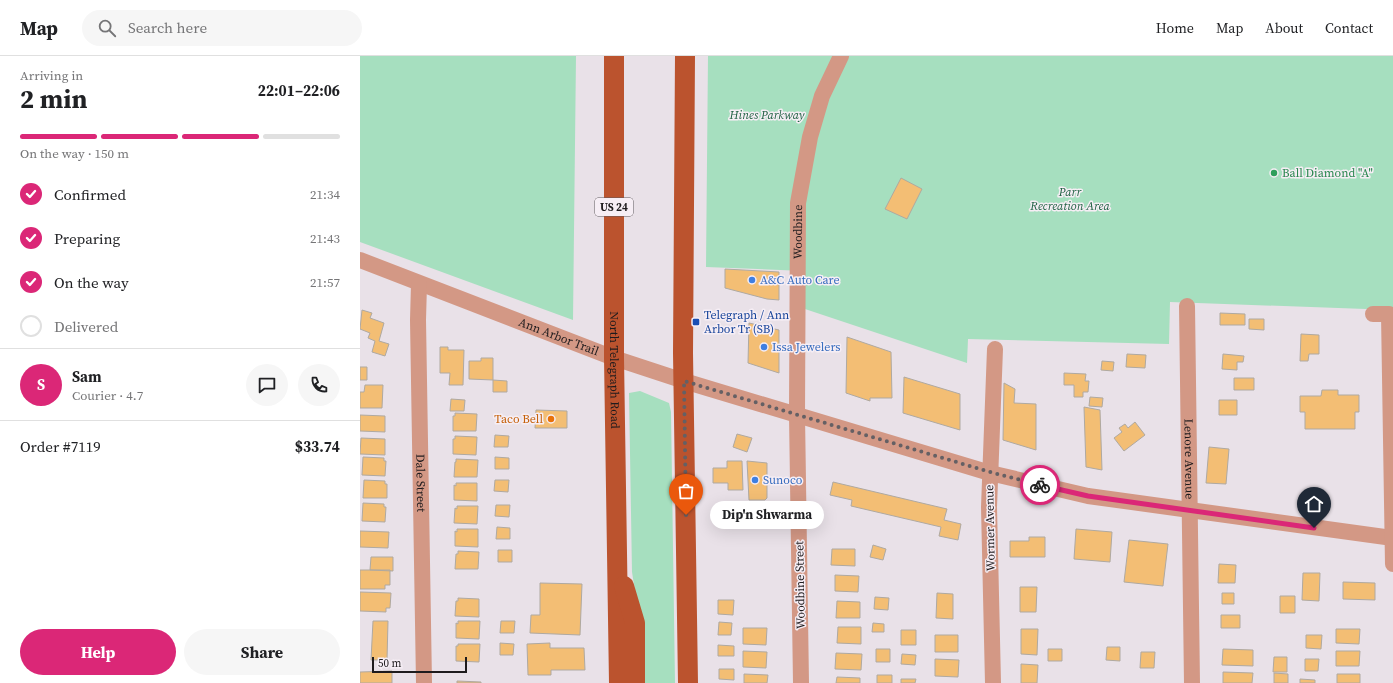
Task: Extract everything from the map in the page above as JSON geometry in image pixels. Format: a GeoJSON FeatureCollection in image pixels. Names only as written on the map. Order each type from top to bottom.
{"type":"FeatureCollection","features":[{"type":"Feature","properties":{"kind":"main road","name":"North Telegraph Road"},"geometry":{"type":"LineString","coordinates":[[614,56],[614,358],[619,683]]}},
{"type":"Feature","properties":{"kind":"main road"},"geometry":{"type":"LineString","coordinates":[[671,56],[671,213],[684,261]]}},
{"type":"Feature","properties":{"kind":"main road"},"geometry":{"type":"LineString","coordinates":[[685,56],[684,381],[688,683]]}},
{"type":"Feature","properties":{"kind":"main road"},"geometry":{"type":"LineString","coordinates":[[617,561],[635,623],[636,683]]}},
{"type":"Feature","properties":{"kind":"street","name":"Woodbine"},"geometry":{"type":"LineString","coordinates":[[797,415],[798,203],[812,130],[822,96],[841,56]]}},
{"type":"Feature","properties":{"kind":"street","name":"Ann Arbor Trail"},"geometry":{"type":"LineString","coordinates":[[360,260],[614,358],[684,381],[990,472],[1088,496],[1393,538]]}},
{"type":"Feature","properties":{"kind":"street","name":"Dale Street"},"geometry":{"type":"LineString","coordinates":[[420,284],[418,320],[424,683]]}},
{"type":"Feature","properties":{"kind":"street","name":"Lenore Avenue"},"geometry":{"type":"LineString","coordinates":[[1188,306],[1192,683]]}},
{"type":"Feature","properties":{"kind":"street"},"geometry":{"type":"LineString","coordinates":[[1374,314],[1389,314],[1393,564]]}},
{"type":"Feature","properties":{"kind":"street","name":"Wormer Avenue"},"geometry":{"type":"LineString","coordinates":[[993,683],[990,472],[995,349]]}},
{"type":"Feature","properties":{"kind":"street","name":"Woodbine Street"},"geometry":{"type":"LineString","coordinates":[[797,415],[801,683]]}},
{"type":"Feature","properties":{"kind":"green space"},"geometry":{"type":"Polygon","coordinates":[[[360,56],[576,56],[573,320],[360,242],[360,56]]]}},
{"type":"Feature","properties":{"kind":"green space","name":"Parr Recreation Area"},"geometry":{"type":"Polygon","coordinates":[[[708,56],[1393,56],[1393,310],[1170,302],[1169,344],[968,339],[967,363],[805,309],[805,271],[706,267],[708,56]]]}},
{"type":"Feature","properties":{"kind":"green space"},"geometry":{"type":"Polygon","coordinates":[[[640,391],[669,403],[671,412],[675,683],[640,683],[639,616],[632,572],[629,393],[640,391]]]}},
{"type":"Feature","properties":{"kind":"building"},"geometry":{"type":"Polygon","coordinates":[[[901,178],[922,189],[907,219],[885,209],[901,178]]]}},
{"type":"Feature","properties":{"kind":"building","name":"A&C Auto Care"},"geometry":{"type":"Polygon","coordinates":[[[725,269],[779,272],[779,300],[767,299],[725,288],[725,269]]]}},
{"type":"Feature","properties":{"kind":"building"},"geometry":{"type":"Polygon","coordinates":[[[362,310],[372,313],[370,318],[384,323],[379,341],[389,344],[385,356],[372,352],[375,341],[368,338],[370,333],[360,329],[362,310]]]}},
{"type":"Feature","properties":{"kind":"building"},"geometry":{"type":"Polygon","coordinates":[[[1220,313],[1245,314],[1245,325],[1220,325],[1220,313]]]}},
{"type":"Feature","properties":{"kind":"building"},"geometry":{"type":"Polygon","coordinates":[[[1249,319],[1264,319],[1264,330],[1249,329],[1249,319]]]}},
{"type":"Feature","properties":{"kind":"building","name":"Issa Jewelers"},"geometry":{"type":"Polygon","coordinates":[[[749,323],[779,330],[779,373],[748,363],[749,323]]]}},
{"type":"Feature","properties":{"kind":"building"},"geometry":{"type":"Polygon","coordinates":[[[1301,334],[1319,335],[1319,354],[1309,354],[1308,361],[1300,361],[1301,334]]]}},
{"type":"Feature","properties":{"kind":"building"},"geometry":{"type":"Polygon","coordinates":[[[847,337],[891,352],[892,398],[870,398],[870,401],[846,393],[847,337]]]}},
{"type":"Feature","properties":{"kind":"building"},"geometry":{"type":"Polygon","coordinates":[[[440,347],[448,347],[448,350],[464,350],[463,385],[449,385],[450,373],[440,373],[440,347]]]}},
{"type":"Feature","properties":{"kind":"building"},"geometry":{"type":"Polygon","coordinates":[[[1127,354],[1146,355],[1145,368],[1126,367],[1127,354]]]}},
{"type":"Feature","properties":{"kind":"building"},"geometry":{"type":"Polygon","coordinates":[[[1223,354],[1244,356],[1243,362],[1237,362],[1237,370],[1222,369],[1223,354]]]}},
{"type":"Feature","properties":{"kind":"building"},"geometry":{"type":"Polygon","coordinates":[[[481,358],[493,358],[493,380],[469,379],[469,361],[481,361],[481,358]]]}},
{"type":"Feature","properties":{"kind":"building"},"geometry":{"type":"Polygon","coordinates":[[[1102,361],[1114,362],[1113,371],[1101,370],[1102,361]]]}},
{"type":"Feature","properties":{"kind":"building"},"geometry":{"type":"Polygon","coordinates":[[[360,367],[367,367],[367,380],[360,380],[360,367]]]}},
{"type":"Feature","properties":{"kind":"building"},"geometry":{"type":"Polygon","coordinates":[[[1064,373],[1086,374],[1085,381],[1089,381],[1088,392],[1083,392],[1083,397],[1074,397],[1074,385],[1064,385],[1064,373]]]}},
{"type":"Feature","properties":{"kind":"building"},"geometry":{"type":"Polygon","coordinates":[[[904,377],[960,394],[960,430],[903,413],[904,377]]]}},
{"type":"Feature","properties":{"kind":"building"},"geometry":{"type":"Polygon","coordinates":[[[1234,378],[1254,378],[1254,390],[1234,390],[1234,378]]]}},
{"type":"Feature","properties":{"kind":"building"},"geometry":{"type":"Polygon","coordinates":[[[493,380],[507,381],[507,392],[493,392],[493,380]]]}},
{"type":"Feature","properties":{"kind":"building"},"geometry":{"type":"Polygon","coordinates":[[[1004,383],[1015,389],[1014,403],[1036,404],[1036,450],[1003,440],[1004,383]]]}},
{"type":"Feature","properties":{"kind":"building"},"geometry":{"type":"Polygon","coordinates":[[[365,385],[383,385],[382,408],[360,408],[360,392],[364,392],[365,385]]]}},
{"type":"Feature","properties":{"kind":"building"},"geometry":{"type":"Polygon","coordinates":[[[1322,390],[1338,390],[1338,395],[1359,395],[1359,412],[1355,412],[1355,429],[1305,429],[1305,412],[1300,412],[1300,396],[1321,396],[1322,390]]]}},
{"type":"Feature","properties":{"kind":"building"},"geometry":{"type":"Polygon","coordinates":[[[1090,397],[1103,398],[1102,407],[1089,406],[1090,397]]]}},
{"type":"Feature","properties":{"kind":"building"},"geometry":{"type":"Polygon","coordinates":[[[451,399],[465,400],[464,411],[450,411],[451,399]]]}},
{"type":"Feature","properties":{"kind":"building"},"geometry":{"type":"Polygon","coordinates":[[[1219,400],[1237,400],[1237,415],[1219,415],[1219,400]]]}},
{"type":"Feature","properties":{"kind":"building"},"geometry":{"type":"Polygon","coordinates":[[[1084,407],[1100,410],[1102,470],[1086,467],[1084,407]]]}},
{"type":"Feature","properties":{"kind":"building","name":"Taco Bell"},"geometry":{"type":"Polygon","coordinates":[[[536,410],[567,411],[567,428],[535,428],[536,410]]]}},
{"type":"Feature","properties":{"kind":"building"},"geometry":{"type":"Polygon","coordinates":[[[455,413],[477,414],[476,431],[453,431],[453,416],[455,416],[455,413]]]}},
{"type":"Feature","properties":{"kind":"building"},"geometry":{"type":"Polygon","coordinates":[[[360,415],[385,416],[385,432],[360,431],[360,415]]]}},
{"type":"Feature","properties":{"kind":"building"},"geometry":{"type":"Polygon","coordinates":[[[1135,422],[1145,435],[1124,451],[1114,438],[1122,432],[1119,428],[1125,424],[1128,428],[1135,422]]]}},
{"type":"Feature","properties":{"kind":"building"},"geometry":{"type":"Polygon","coordinates":[[[737,434],[752,438],[747,452],[733,447],[737,434]]]}},
{"type":"Feature","properties":{"kind":"building"},"geometry":{"type":"Polygon","coordinates":[[[495,435],[509,436],[508,447],[494,447],[495,435]]]}},
{"type":"Feature","properties":{"kind":"building"},"geometry":{"type":"Polygon","coordinates":[[[455,436],[477,437],[476,455],[453,454],[453,439],[455,439],[455,436]]]}},
{"type":"Feature","properties":{"kind":"building"},"geometry":{"type":"Polygon","coordinates":[[[361,438],[385,439],[385,455],[360,454],[361,438]]]}},
{"type":"Feature","properties":{"kind":"building"},"geometry":{"type":"Polygon","coordinates":[[[1209,447],[1229,449],[1226,484],[1206,483],[1209,447]]]}},
{"type":"Feature","properties":{"kind":"building"},"geometry":{"type":"Polygon","coordinates":[[[363,457],[384,458],[384,461],[386,461],[385,476],[362,475],[363,457]]]}},
{"type":"Feature","properties":{"kind":"building"},"geometry":{"type":"Polygon","coordinates":[[[495,457],[509,458],[509,469],[495,469],[495,457]]]}},
{"type":"Feature","properties":{"kind":"building"},"geometry":{"type":"Polygon","coordinates":[[[456,459],[478,460],[477,477],[454,477],[456,459]]]}},
{"type":"Feature","properties":{"kind":"building"},"geometry":{"type":"Polygon","coordinates":[[[727,461],[742,461],[743,490],[728,490],[728,483],[713,483],[713,468],[727,468],[727,461]]]}},
{"type":"Feature","properties":{"kind":"building"},"geometry":{"type":"Polygon","coordinates":[[[747,461],[767,463],[767,498],[765,500],[749,500],[747,461]]]}},
{"type":"Feature","properties":{"kind":"building"},"geometry":{"type":"Polygon","coordinates":[[[364,480],[385,481],[385,484],[387,484],[387,498],[363,498],[364,480]]]}},
{"type":"Feature","properties":{"kind":"building"},"geometry":{"type":"Polygon","coordinates":[[[495,480],[509,480],[508,492],[494,491],[495,480]]]}},
{"type":"Feature","properties":{"kind":"building"},"geometry":{"type":"Polygon","coordinates":[[[833,482],[947,509],[944,520],[961,524],[958,540],[939,536],[941,527],[851,506],[852,500],[830,495],[833,482]]]}},
{"type":"Feature","properties":{"kind":"building"},"geometry":{"type":"Polygon","coordinates":[[[456,483],[477,483],[477,501],[454,500],[454,485],[456,486],[456,483]]]}},
{"type":"Feature","properties":{"kind":"building"},"geometry":{"type":"Polygon","coordinates":[[[363,503],[384,504],[384,507],[386,507],[385,522],[362,521],[363,503]]]}},
{"type":"Feature","properties":{"kind":"building"},"geometry":{"type":"Polygon","coordinates":[[[496,505],[510,505],[509,517],[495,516],[496,505]]]}},
{"type":"Feature","properties":{"kind":"building"},"geometry":{"type":"Polygon","coordinates":[[[457,506],[478,506],[477,524],[454,523],[455,508],[457,509],[457,506]]]}},
{"type":"Feature","properties":{"kind":"building"},"geometry":{"type":"Polygon","coordinates":[[[497,527],[510,528],[510,539],[496,539],[497,527]]]}},
{"type":"Feature","properties":{"kind":"building"},"geometry":{"type":"Polygon","coordinates":[[[457,529],[478,529],[478,547],[455,546],[455,531],[457,532],[457,529]]]}},
{"type":"Feature","properties":{"kind":"building"},"geometry":{"type":"Polygon","coordinates":[[[1076,529],[1112,532],[1110,562],[1074,559],[1076,529]]]}},
{"type":"Feature","properties":{"kind":"building"},"geometry":{"type":"Polygon","coordinates":[[[360,531],[389,532],[388,548],[360,547],[360,531]]]}},
{"type":"Feature","properties":{"kind":"building"},"geometry":{"type":"Polygon","coordinates":[[[1029,537],[1045,537],[1045,557],[1010,557],[1010,541],[1029,541],[1029,537]]]}},
{"type":"Feature","properties":{"kind":"building"},"geometry":{"type":"Polygon","coordinates":[[[1129,540],[1168,544],[1163,586],[1124,582],[1129,540]]]}},
{"type":"Feature","properties":{"kind":"building"},"geometry":{"type":"Polygon","coordinates":[[[873,545],[886,549],[883,560],[870,557],[873,545]]]}},
{"type":"Feature","properties":{"kind":"building"},"geometry":{"type":"Polygon","coordinates":[[[832,549],[855,549],[855,566],[831,565],[832,549]]]}},
{"type":"Feature","properties":{"kind":"building"},"geometry":{"type":"Polygon","coordinates":[[[498,550],[512,550],[512,562],[498,562],[498,550]]]}},
{"type":"Feature","properties":{"kind":"building"},"geometry":{"type":"Polygon","coordinates":[[[458,551],[479,552],[478,569],[455,569],[456,554],[458,554],[458,551]]]}},
{"type":"Feature","properties":{"kind":"building"},"geometry":{"type":"Polygon","coordinates":[[[371,557],[393,557],[393,571],[370,570],[371,557]]]}},
{"type":"Feature","properties":{"kind":"building"},"geometry":{"type":"Polygon","coordinates":[[[1219,564],[1236,565],[1235,583],[1218,583],[1219,564]]]}},
{"type":"Feature","properties":{"kind":"building"},"geometry":{"type":"Polygon","coordinates":[[[360,570],[390,570],[390,585],[385,585],[385,589],[360,589],[360,570]]]}},
{"type":"Feature","properties":{"kind":"building"},"geometry":{"type":"Polygon","coordinates":[[[1303,573],[1320,573],[1319,601],[1302,600],[1303,573]]]}},
{"type":"Feature","properties":{"kind":"building"},"geometry":{"type":"Polygon","coordinates":[[[835,575],[859,576],[858,592],[835,591],[835,575]]]}},
{"type":"Feature","properties":{"kind":"building"},"geometry":{"type":"Polygon","coordinates":[[[1343,582],[1375,583],[1375,600],[1343,599],[1343,582]]]}},
{"type":"Feature","properties":{"kind":"building"},"geometry":{"type":"Polygon","coordinates":[[[540,583],[582,584],[580,635],[530,633],[531,615],[540,615],[540,583]]]}},
{"type":"Feature","properties":{"kind":"building"},"geometry":{"type":"Polygon","coordinates":[[[1020,587],[1037,587],[1036,612],[1020,612],[1020,587]]]}},
{"type":"Feature","properties":{"kind":"building"},"geometry":{"type":"Polygon","coordinates":[[[360,592],[391,593],[390,608],[386,608],[386,612],[360,611],[360,592]]]}},
{"type":"Feature","properties":{"kind":"building"},"geometry":{"type":"Polygon","coordinates":[[[937,593],[953,594],[953,619],[936,618],[937,593]]]}},
{"type":"Feature","properties":{"kind":"building"},"geometry":{"type":"Polygon","coordinates":[[[1222,593],[1234,593],[1234,604],[1222,604],[1222,593]]]}},
{"type":"Feature","properties":{"kind":"building"},"geometry":{"type":"Polygon","coordinates":[[[1280,596],[1295,596],[1295,613],[1280,613],[1280,596]]]}},
{"type":"Feature","properties":{"kind":"building"},"geometry":{"type":"Polygon","coordinates":[[[875,597],[889,598],[888,610],[874,609],[875,597]]]}},
{"type":"Feature","properties":{"kind":"building"},"geometry":{"type":"Polygon","coordinates":[[[458,598],[479,599],[479,617],[455,616],[456,601],[458,601],[458,598]]]}},
{"type":"Feature","properties":{"kind":"building"},"geometry":{"type":"Polygon","coordinates":[[[718,600],[734,600],[733,615],[718,614],[718,600]]]}},
{"type":"Feature","properties":{"kind":"building"},"geometry":{"type":"Polygon","coordinates":[[[837,601],[860,602],[860,618],[836,618],[837,601]]]}},
{"type":"Feature","properties":{"kind":"building"},"geometry":{"type":"Polygon","coordinates":[[[1221,615],[1240,615],[1240,628],[1221,628],[1221,615]]]}},
{"type":"Feature","properties":{"kind":"building"},"geometry":{"type":"Polygon","coordinates":[[[373,621],[388,621],[387,660],[371,660],[373,621]]]}},
{"type":"Feature","properties":{"kind":"building"},"geometry":{"type":"Polygon","coordinates":[[[458,621],[480,621],[479,639],[456,638],[456,623],[458,624],[458,621]]]}},
{"type":"Feature","properties":{"kind":"building"},"geometry":{"type":"Polygon","coordinates":[[[501,621],[515,621],[514,633],[500,633],[501,621]]]}},
{"type":"Feature","properties":{"kind":"building"},"geometry":{"type":"Polygon","coordinates":[[[719,622],[732,623],[731,635],[718,635],[719,622]]]}},
{"type":"Feature","properties":{"kind":"building"},"geometry":{"type":"Polygon","coordinates":[[[873,623],[884,624],[884,632],[872,632],[873,623]]]}},
{"type":"Feature","properties":{"kind":"building"},"geometry":{"type":"Polygon","coordinates":[[[838,627],[861,627],[861,644],[837,643],[838,627]]]}},
{"type":"Feature","properties":{"kind":"building"},"geometry":{"type":"Polygon","coordinates":[[[743,628],[767,628],[766,645],[743,644],[743,628]]]}},
{"type":"Feature","properties":{"kind":"building"},"geometry":{"type":"Polygon","coordinates":[[[1021,629],[1038,629],[1037,655],[1021,654],[1021,629]]]}},
{"type":"Feature","properties":{"kind":"building"},"geometry":{"type":"Polygon","coordinates":[[[1336,629],[1360,629],[1359,644],[1336,643],[1336,629]]]}},
{"type":"Feature","properties":{"kind":"building"},"geometry":{"type":"Polygon","coordinates":[[[901,630],[916,630],[916,645],[901,645],[901,630]]]}},
{"type":"Feature","properties":{"kind":"building"},"geometry":{"type":"Polygon","coordinates":[[[935,635],[958,635],[958,652],[935,652],[935,635]]]}},
{"type":"Feature","properties":{"kind":"building"},"geometry":{"type":"Polygon","coordinates":[[[1306,635],[1322,635],[1321,649],[1306,648],[1306,635]]]}},
{"type":"Feature","properties":{"kind":"building"},"geometry":{"type":"Polygon","coordinates":[[[500,643],[514,644],[513,655],[500,655],[500,643]]]}},
{"type":"Feature","properties":{"kind":"building"},"geometry":{"type":"Polygon","coordinates":[[[550,643],[550,648],[584,648],[585,670],[551,670],[551,675],[528,675],[527,644],[550,643]]]}},
{"type":"Feature","properties":{"kind":"building"},"geometry":{"type":"Polygon","coordinates":[[[458,644],[480,644],[479,662],[456,661],[456,646],[458,646],[458,644]]]}},
{"type":"Feature","properties":{"kind":"building"},"geometry":{"type":"Polygon","coordinates":[[[718,645],[734,646],[734,656],[718,656],[718,645]]]}},
{"type":"Feature","properties":{"kind":"building"},"geometry":{"type":"Polygon","coordinates":[[[1107,647],[1120,647],[1120,661],[1106,660],[1107,647]]]}},
{"type":"Feature","properties":{"kind":"building"},"geometry":{"type":"Polygon","coordinates":[[[876,649],[890,649],[890,662],[876,662],[876,649]]]}},
{"type":"Feature","properties":{"kind":"building"},"geometry":{"type":"Polygon","coordinates":[[[1048,649],[1062,649],[1062,661],[1048,661],[1048,649]]]}},
{"type":"Feature","properties":{"kind":"building"},"geometry":{"type":"Polygon","coordinates":[[[1223,649],[1253,650],[1253,666],[1222,665],[1223,649]]]}},
{"type":"Feature","properties":{"kind":"building"},"geometry":{"type":"Polygon","coordinates":[[[743,651],[767,652],[766,668],[743,667],[743,651]]]}},
{"type":"Feature","properties":{"kind":"building"},"geometry":{"type":"Polygon","coordinates":[[[1336,651],[1360,651],[1359,666],[1336,666],[1336,651]]]}},
{"type":"Feature","properties":{"kind":"building"},"geometry":{"type":"Polygon","coordinates":[[[1141,652],[1155,652],[1154,668],[1140,668],[1141,652]]]}},
{"type":"Feature","properties":{"kind":"building"},"geometry":{"type":"Polygon","coordinates":[[[836,653],[862,654],[861,670],[835,669],[836,653]]]}},
{"type":"Feature","properties":{"kind":"building"},"geometry":{"type":"Polygon","coordinates":[[[902,654],[916,655],[915,665],[901,664],[902,654]]]}},
{"type":"Feature","properties":{"kind":"building"},"geometry":{"type":"Polygon","coordinates":[[[1274,657],[1287,657],[1287,672],[1273,672],[1274,657]]]}},
{"type":"Feature","properties":{"kind":"building"},"geometry":{"type":"Polygon","coordinates":[[[935,659],[959,660],[958,677],[935,676],[935,659]]]}},
{"type":"Feature","properties":{"kind":"building"},"geometry":{"type":"Polygon","coordinates":[[[1305,659],[1319,659],[1318,671],[1305,671],[1305,659]]]}},
{"type":"Feature","properties":{"kind":"building"},"geometry":{"type":"Polygon","coordinates":[[[1021,664],[1038,665],[1037,683],[1021,683],[1021,664]]]}},
{"type":"Feature","properties":{"kind":"building"},"geometry":{"type":"Polygon","coordinates":[[[719,669],[734,669],[734,680],[719,679],[719,669]]]}},
{"type":"Feature","properties":{"kind":"building"},"geometry":{"type":"Polygon","coordinates":[[[392,671],[392,683],[360,683],[360,672],[392,671]]]}},
{"type":"Feature","properties":{"kind":"building"},"geometry":{"type":"Polygon","coordinates":[[[1223,672],[1253,673],[1252,683],[1223,683],[1223,672]]]}},
{"type":"Feature","properties":{"kind":"building"},"geometry":{"type":"Polygon","coordinates":[[[1274,673],[1288,674],[1288,683],[1274,683],[1274,673]]]}},
{"type":"Feature","properties":{"kind":"building"},"geometry":{"type":"Polygon","coordinates":[[[744,674],[768,675],[767,683],[744,683],[744,674]]]}},
{"type":"Feature","properties":{"kind":"building"},"geometry":{"type":"Polygon","coordinates":[[[1337,674],[1360,674],[1360,683],[1337,683],[1337,674]]]}},
{"type":"Feature","properties":{"kind":"building"},"geometry":{"type":"Polygon","coordinates":[[[877,675],[892,675],[892,683],[877,683],[877,675]]]}},
{"type":"Feature","properties":{"kind":"building"},"geometry":{"type":"Polygon","coordinates":[[[837,677],[860,678],[860,683],[836,683],[837,677]]]}},
{"type":"Feature","properties":{"kind":"building"},"geometry":{"type":"Polygon","coordinates":[[[901,679],[916,679],[915,683],[901,683],[901,679]]]}},
{"type":"Feature","properties":{"kind":"building"},"geometry":{"type":"Polygon","coordinates":[[[1300,679],[1315,680],[1315,683],[1300,683],[1300,679]]]}},
{"type":"Feature","properties":{"kind":"building"},"geometry":{"type":"Polygon","coordinates":[[[457,681],[481,682],[481,683],[457,683],[457,681]]]}},
{"type":"Feature","properties":{"kind":"way so far"},"geometry":{"type":"LineString","coordinates":[[686,515],[684,381],[990,472],[1040,485]]}},
{"type":"Feature","properties":{"kind":"place","name":"Ball Diamond \"A\""},"geometry":{"type":"Point","coordinates":[1274,173]}},
{"type":"Feature","properties":{"kind":"place","name":"A&C Auto Care"},"geometry":{"type":"Point","coordinates":[752,280]}},
{"type":"Feature","properties":{"kind":"place","name":"Telegraph / Ann Arbor Tr (SB)"},"geometry":{"type":"Point","coordinates":[696,322]}},
{"type":"Feature","properties":{"kind":"place","name":"Issa Jewelers"},"geometry":{"type":"Point","coordinates":[764,347]}},
{"type":"Feature","properties":{"kind":"place","name":"Taco Bell"},"geometry":{"type":"Point","coordinates":[551,419]}},
{"type":"Feature","properties":{"kind":"place","name":"Sunoco"},"geometry":{"type":"Point","coordinates":[755,480]}},
{"type":"Feature","properties":{"kind":"place","name":"Dip'n Shwarma"},"geometry":{"type":"Point","coordinates":[686,515]}},
{"type":"Feature","properties":{"kind":"route"},"geometry":{"type":"LineString","coordinates":[[1040,485],[1088,496],[1314,528]]}},
{"type":"Feature","properties":{"kind":"park label","name":"Hines Parkway"},"geometry":{"type":"Point","coordinates":[767,115]}}]}
